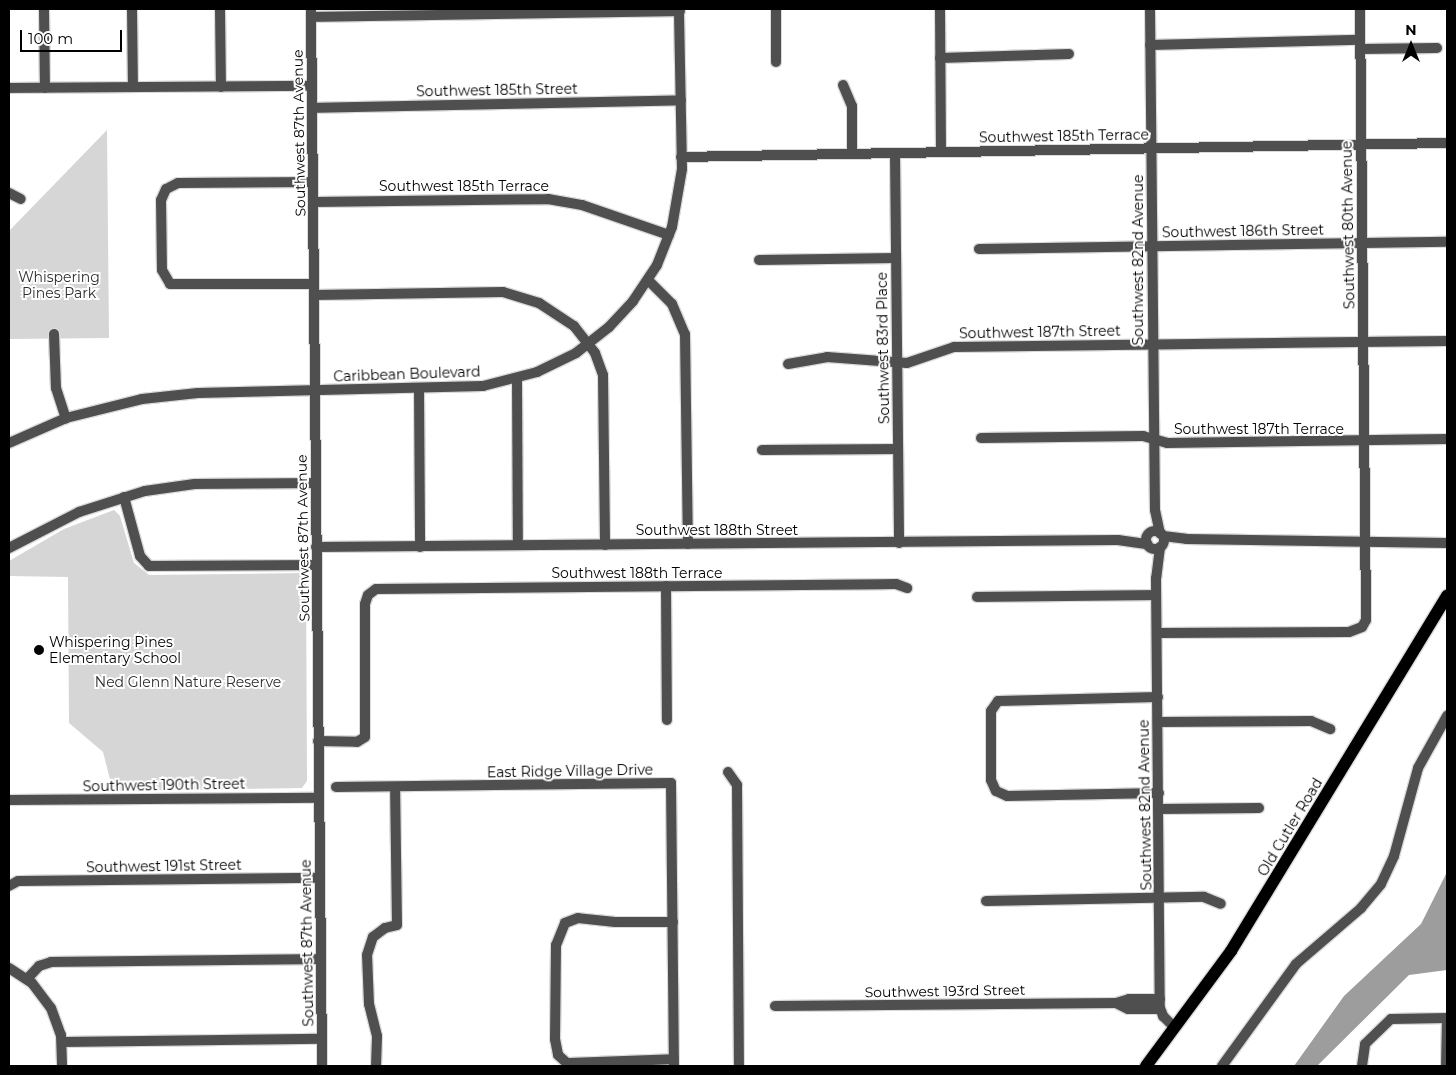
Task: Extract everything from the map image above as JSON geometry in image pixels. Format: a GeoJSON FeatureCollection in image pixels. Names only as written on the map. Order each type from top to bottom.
{"type":"FeatureCollection","features":[{"type":"Feature","properties":{"kind":"main road","name":"Old Cutler Road"},"geometry":{"type":"LineString","coordinates":[[1146,1066],[1231,951],[1447,596]]}},
{"type":"Feature","properties":{"kind":"street"},"geometry":{"type":"LineString","coordinates":[[44,9],[45,88]]}},
{"type":"Feature","properties":{"kind":"street"},"geometry":{"type":"LineString","coordinates":[[132,9],[133,88]]}},
{"type":"Feature","properties":{"kind":"street"},"geometry":{"type":"LineString","coordinates":[[220,9],[221,87]]}},
{"type":"Feature","properties":{"kind":"street"},"geometry":{"type":"LineString","coordinates":[[776,9],[776,62]]}},
{"type":"Feature","properties":{"kind":"street"},"geometry":{"type":"LineString","coordinates":[[940,9],[941,152]]}},
{"type":"Feature","properties":{"kind":"street","name":"Southwest 82nd Avenue"},"geometry":{"type":"LineString","coordinates":[[1150,9],[1160,1004]]}},
{"type":"Feature","properties":{"kind":"street","name":"Southwest 80th Avenue"},"geometry":{"type":"LineString","coordinates":[[1360,9],[1364,543]]}},
{"type":"Feature","properties":{"kind":"street"},"geometry":{"type":"LineString","coordinates":[[311,13],[680,10]]}},
{"type":"Feature","properties":{"kind":"street","name":"Caribbean Boulevard"},"geometry":{"type":"LineString","coordinates":[[9,443],[66,418],[120,404],[166,396],[315,390],[473,387],[517,379],[556,364],[588,344],[621,315],[648,280],[669,235],[679,197],[682,157],[680,10]]}},
{"type":"Feature","properties":{"kind":"street","name":"Southwest 87th Avenue"},"geometry":{"type":"LineString","coordinates":[[311,13],[322,1066]]}},
{"type":"Feature","properties":{"kind":"street"},"geometry":{"type":"LineString","coordinates":[[1150,45],[1360,45],[1437,48]]}},
{"type":"Feature","properties":{"kind":"street"},"geometry":{"type":"LineString","coordinates":[[940,58],[1069,54]]}},
{"type":"Feature","properties":{"kind":"street"},"geometry":{"type":"LineString","coordinates":[[843,85],[852,106],[852,154]]}},
{"type":"Feature","properties":{"kind":"street"},"geometry":{"type":"LineString","coordinates":[[9,88],[312,86]]}},
{"type":"Feature","properties":{"kind":"street","name":"Southwest 185th Street"},"geometry":{"type":"LineString","coordinates":[[312,108],[681,100]]}},
{"type":"Feature","properties":{"kind":"street","name":"Southwest 185th Terrace"},"geometry":{"type":"LineString","coordinates":[[682,157],[1447,143]]}},
{"type":"Feature","properties":{"kind":"street","name":"Southwest 83rd Place"},"geometry":{"type":"LineString","coordinates":[[894,153],[899,543]]}},
{"type":"Feature","properties":{"kind":"street"},"geometry":{"type":"LineString","coordinates":[[313,182],[178,183],[166,189],[161,200],[162,270],[167,282],[179,286],[509,293],[534,300],[557,313],[574,326],[588,344],[598,359],[603,375],[605,545]]}},
{"type":"Feature","properties":{"kind":"street"},"geometry":{"type":"LineString","coordinates":[[9,194],[21,198]]}},
{"type":"Feature","properties":{"kind":"street","name":"Southwest 185th Terrace"},"geometry":{"type":"LineString","coordinates":[[313,202],[548,198],[582,205],[669,235]]}},
{"type":"Feature","properties":{"kind":"street","name":"Southwest 186th Street"},"geometry":{"type":"LineString","coordinates":[[979,249],[1447,242]]}},
{"type":"Feature","properties":{"kind":"street"},"geometry":{"type":"LineString","coordinates":[[760,260],[896,258]]}},
{"type":"Feature","properties":{"kind":"street"},"geometry":{"type":"LineString","coordinates":[[648,280],[672,304],[685,334],[688,544]]}},
{"type":"Feature","properties":{"kind":"street"},"geometry":{"type":"LineString","coordinates":[[54,334],[56,388],[66,418]]}},
{"type":"Feature","properties":{"kind":"street","name":"Southwest 187th Street"},"geometry":{"type":"LineString","coordinates":[[788,364],[827,357],[897,363],[914,362],[954,347],[1447,341]]}},
{"type":"Feature","properties":{"kind":"street"},"geometry":{"type":"LineString","coordinates":[[517,379],[518,545]]}},
{"type":"Feature","properties":{"kind":"street"},"geometry":{"type":"LineString","coordinates":[[419,389],[420,547]]}},
{"type":"Feature","properties":{"kind":"street","name":"Southwest 187th Terrace"},"geometry":{"type":"LineString","coordinates":[[981,438],[1143,436],[1167,443],[1447,438]]}},
{"type":"Feature","properties":{"kind":"street"},"geometry":{"type":"LineString","coordinates":[[762,450],[898,449]]}},
{"type":"Feature","properties":{"kind":"street"},"geometry":{"type":"LineString","coordinates":[[9,548],[65,518],[124,497],[195,484],[316,483]]}},
{"type":"Feature","properties":{"kind":"street"},"geometry":{"type":"LineString","coordinates":[[124,497],[140,559],[149,566],[317,566]]}},
{"type":"Feature","properties":{"kind":"street","name":"Southwest 188th Street"},"geometry":{"type":"LineString","coordinates":[[316,547],[1315,539],[1364,543],[1447,542]]}},
{"type":"Feature","properties":{"kind":"street"},"geometry":{"type":"LineString","coordinates":[[1157,634],[1349,632],[1362,627],[1367,612],[1364,543]]}},
{"type":"Feature","properties":{"kind":"street","name":"Southwest 188th Terrace"},"geometry":{"type":"LineString","coordinates":[[318,741],[364,739],[365,604],[368,595],[382,588],[896,584],[907,588]]}},
{"type":"Feature","properties":{"kind":"street"},"geometry":{"type":"LineString","coordinates":[[666,586],[667,720]]}},
{"type":"Feature","properties":{"kind":"street"},"geometry":{"type":"LineString","coordinates":[[977,597],[1156,595]]}},
{"type":"Feature","properties":{"kind":"street"},"geometry":{"type":"LineString","coordinates":[[1158,697],[1004,699],[996,703],[991,714],[991,780],[996,791],[1007,796],[1159,794]]}},
{"type":"Feature","properties":{"kind":"street"},"geometry":{"type":"LineString","coordinates":[[1222,1066],[1296,964],[1361,908],[1380,884],[1394,856],[1418,768],[1447,716]]}},
{"type":"Feature","properties":{"kind":"street"},"geometry":{"type":"LineString","coordinates":[[1158,722],[1311,720],[1330,728]]}},
{"type":"Feature","properties":{"kind":"street"},"geometry":{"type":"LineString","coordinates":[[728,772],[737,785],[739,1066]]}},
{"type":"Feature","properties":{"kind":"street","name":"East Ridge Village Drive"},"geometry":{"type":"LineString","coordinates":[[336,787],[671,783],[674,1063]]}},
{"type":"Feature","properties":{"kind":"street"},"geometry":{"type":"LineString","coordinates":[[376,1066],[377,1036],[369,1004],[367,955],[373,937],[385,928],[397,925],[395,787]]}},
{"type":"Feature","properties":{"kind":"street","name":"Southwest 190th Street"},"geometry":{"type":"LineString","coordinates":[[9,800],[319,798]]}},
{"type":"Feature","properties":{"kind":"street"},"geometry":{"type":"LineString","coordinates":[[1159,809],[1259,808]]}},
{"type":"Feature","properties":{"kind":"street","name":"Southwest 191st Street"},"geometry":{"type":"LineString","coordinates":[[9,886],[18,881],[320,878]]}},
{"type":"Feature","properties":{"kind":"street"},"geometry":{"type":"LineString","coordinates":[[986,901],[1204,897],[1221,904]]}},
{"type":"Feature","properties":{"kind":"street"},"geometry":{"type":"LineString","coordinates":[[673,922],[570,920],[561,928],[556,945],[555,1044],[560,1057],[576,1063],[674,1063]]}},
{"type":"Feature","properties":{"kind":"street"},"geometry":{"type":"LineString","coordinates":[[27,979],[39,966],[51,962],[321,959]]}},
{"type":"Feature","properties":{"kind":"street"},"geometry":{"type":"LineString","coordinates":[[9,968],[27,979],[51,1008],[62,1042],[62,1066]]}},
{"type":"Feature","properties":{"kind":"street"},"geometry":{"type":"LineString","coordinates":[[1160,1004],[1163,1016],[1174,1027]]}},
{"type":"Feature","properties":{"kind":"street","name":"Southwest 193rd Street"},"geometry":{"type":"LineString","coordinates":[[775,1006],[1160,1004]]}},
{"type":"Feature","properties":{"kind":"street"},"geometry":{"type":"LineString","coordinates":[[1362,1066],[1365,1044],[1393,1018],[1447,1018],[1446,1066]]}},
{"type":"Feature","properties":{"kind":"street"},"geometry":{"type":"LineString","coordinates":[[62,1042],[322,1039]]}},
{"type":"Feature","properties":{"kind":"green space","name":"Whispering Pines Park"},"geometry":{"type":"Polygon","coordinates":[[[107,130],[109,338],[9,339],[9,231],[107,130]]]}},
{"type":"Feature","properties":{"kind":"green space","name":"Ned Glenn Nature Reserve"},"geometry":{"type":"Polygon","coordinates":[[[114,510],[120,516],[134,563],[149,575],[306,573],[307,781],[302,788],[113,791],[103,752],[69,723],[68,577],[9,576],[9,561],[64,529],[114,510]]]}},
{"type":"Feature","properties":{"kind":"shaded area"},"geometry":{"type":"Polygon","coordinates":[[[1447,872],[1447,970],[1409,975],[1317,1066],[1294,1066],[1344,996],[1421,924],[1447,872]]]}},
{"type":"Feature","properties":{"kind":"place","name":"Whispering Pines Elementary School"},"geometry":{"type":"Point","coordinates":[39,650]}}]}
